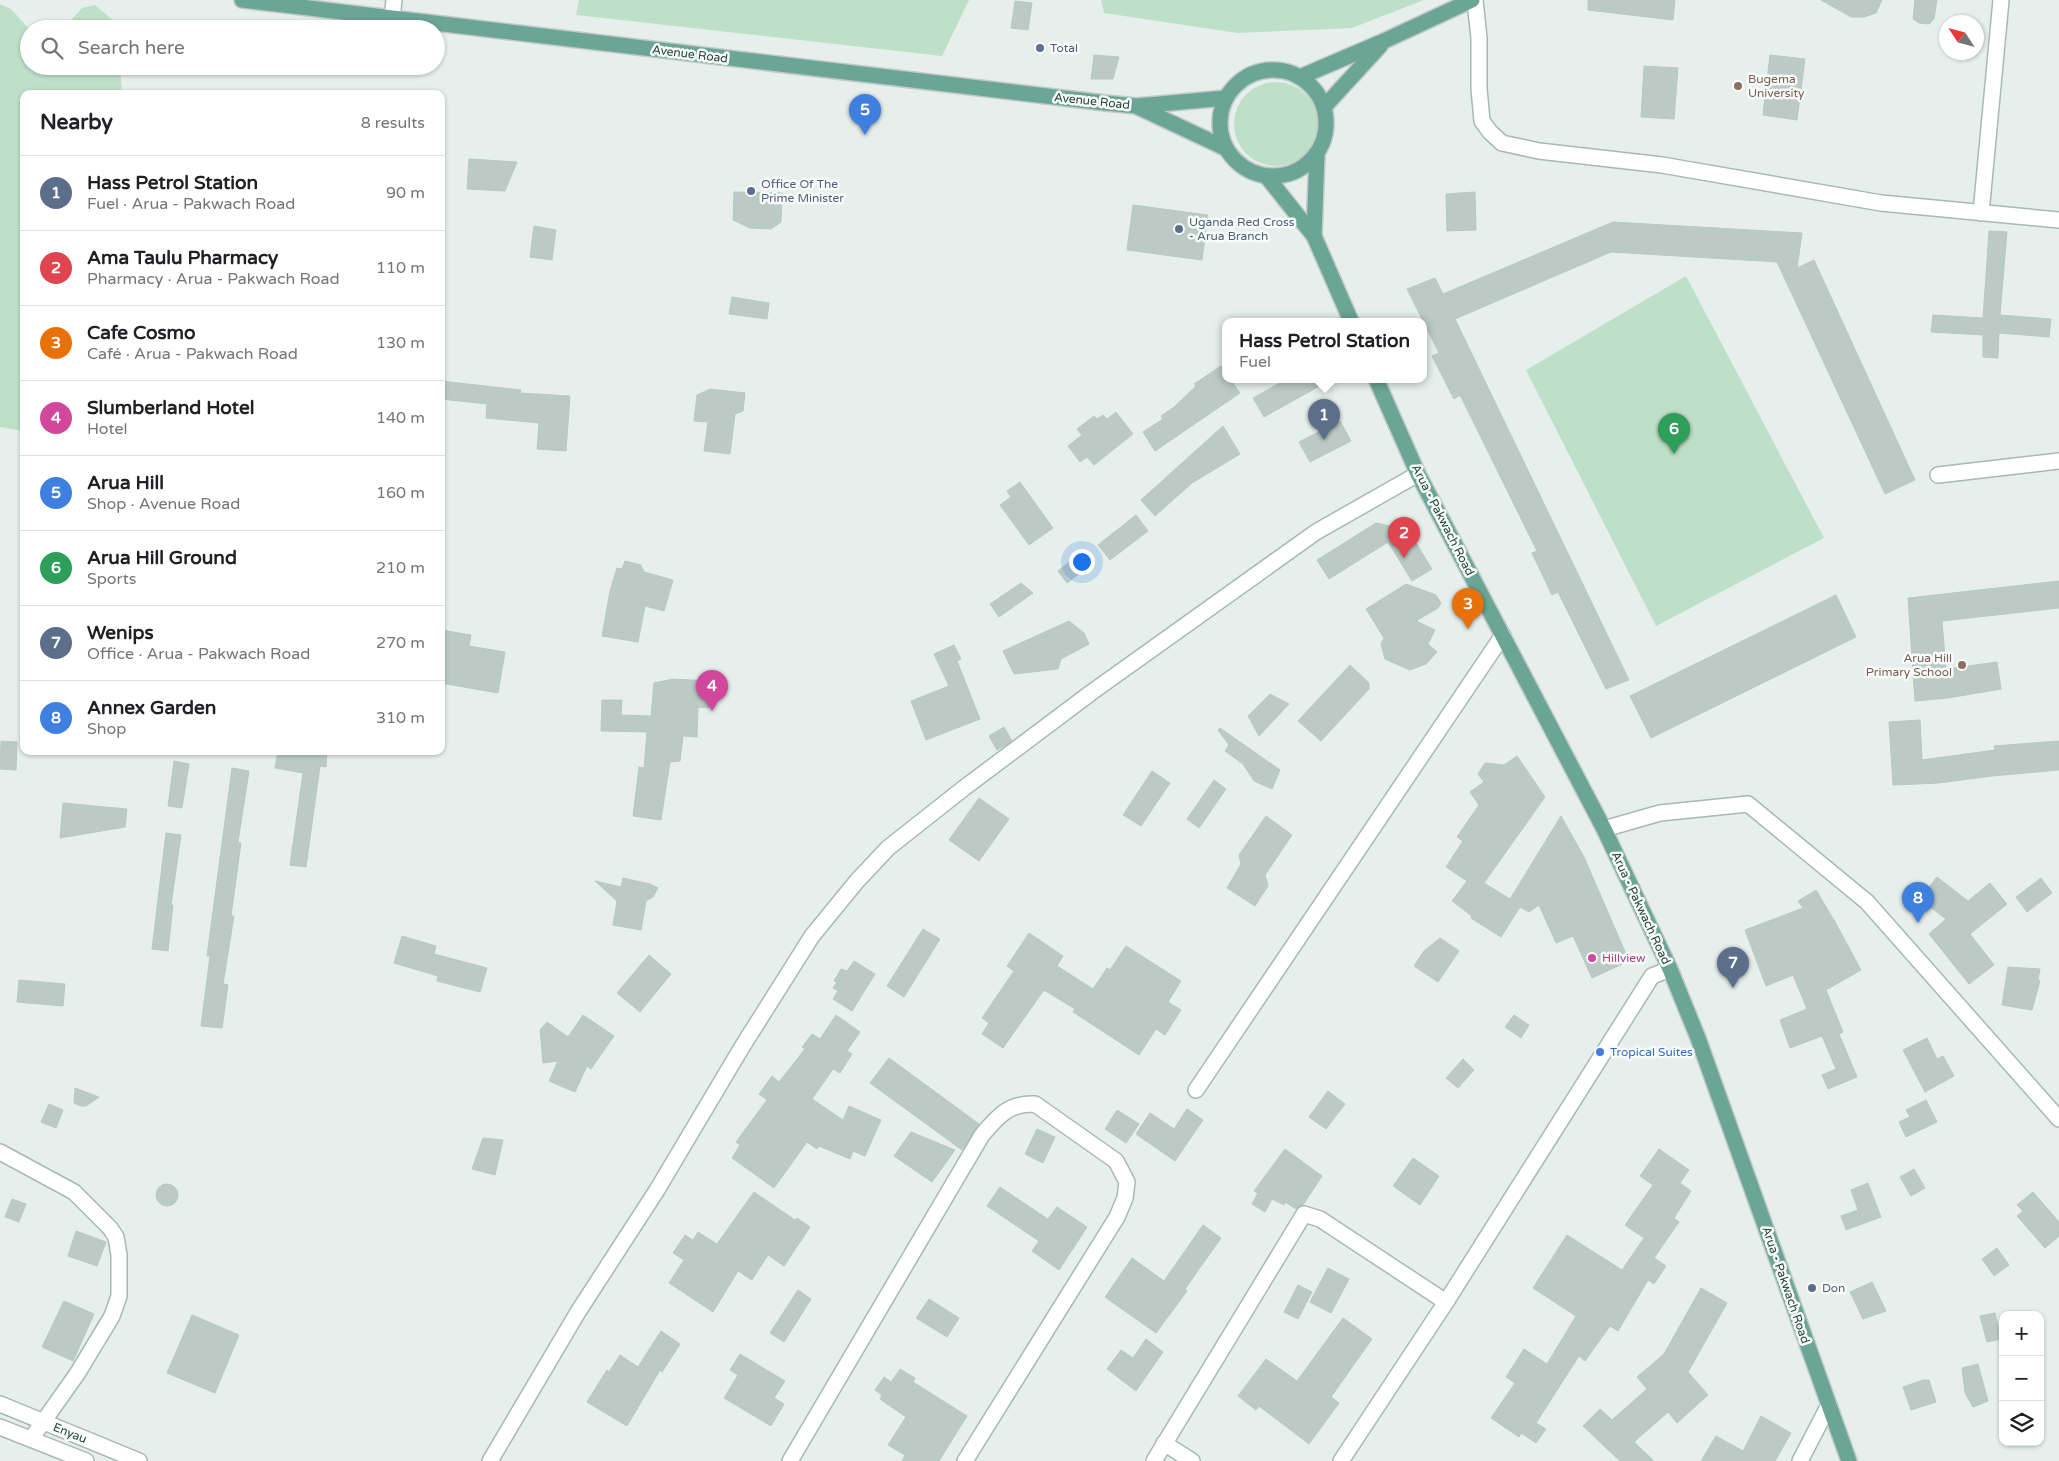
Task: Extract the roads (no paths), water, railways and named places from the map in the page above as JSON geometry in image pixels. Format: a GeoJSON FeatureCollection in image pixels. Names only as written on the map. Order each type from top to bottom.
{"type":"FeatureCollection","features":[{"type":"Feature","properties":{"kind":"main road","name":"Avenue Road"},"geometry":{"type":"LineString","coordinates":[[242,0],[409,20]]}},
{"type":"Feature","properties":{"kind":"main road"},"geometry":{"type":"LineString","coordinates":[[1300,76],[1384,41],[1473,0]]}},
{"type":"Feature","properties":{"kind":"main road","name":"Avenue Road"},"geometry":{"type":"LineString","coordinates":[[445,24],[1137,106],[1226,98]]}},
{"type":"Feature","properties":{"kind":"main road"},"geometry":{"type":"LineString","coordinates":[[1325,106],[1384,41]]}},
{"type":"Feature","properties":{"kind":"main road"},"geometry":{"type":"LineString","coordinates":[[1314,236],[1317,154],[1327,131],[1325,106],[1315,89],[1300,76],[1277,69],[1264,70],[1242,79],[1226,98],[1221,110],[1221,136],[1233,159],[1242,168],[1254,174],[1267,177],[1281,176],[1295,172],[1317,154]]}},
{"type":"Feature","properties":{"kind":"main road","name":"Avenue Road"},"geometry":{"type":"LineString","coordinates":[[1137,106],[1226,148]]}},
{"type":"Feature","properties":{"kind":"main road"},"geometry":{"type":"LineString","coordinates":[[1267,177],[1314,236],[1350,318]]}},
{"type":"Feature","properties":{"kind":"main road","name":"Arua - Pakwach Road"},"geometry":{"type":"LineString","coordinates":[[1378,383],[1418,474],[1604,829],[1670,969],[1698,1038],[1849,1461]]}},
{"type":"Feature","properties":{"kind":"street"},"geometry":{"type":"LineString","coordinates":[[392,18],[394,0]]}},
{"type":"Feature","properties":{"kind":"street"},"geometry":{"type":"LineString","coordinates":[[1473,0],[1478,38],[1482,121],[1502,143],[1539,151],[1662,165],[1881,203],[2059,220]]}},
{"type":"Feature","properties":{"kind":"street"},"geometry":{"type":"LineString","coordinates":[[1982,213],[2001,0]]}},
{"type":"Feature","properties":{"kind":"street"},"geometry":{"type":"LineString","coordinates":[[1938,474],[2059,461]]}},
{"type":"Feature","properties":{"kind":"street"},"geometry":{"type":"LineString","coordinates":[[490,1461],[578,1312],[657,1190],[742,1047],[812,936],[857,881],[888,848],[1084,698],[1316,532],[1418,474]]}},
{"type":"Feature","properties":{"kind":"street"},"geometry":{"type":"LineString","coordinates":[[1196,1090],[1503,635]]}},
{"type":"Feature","properties":{"kind":"street"},"geometry":{"type":"LineString","coordinates":[[1604,829],[1660,814],[1748,804],[1867,902],[2059,1119]]}},
{"type":"Feature","properties":{"kind":"street"},"geometry":{"type":"LineString","coordinates":[[1341,1461],[1446,1302],[1652,976],[1670,969]]}},
{"type":"Feature","properties":{"kind":"street"},"geometry":{"type":"LineString","coordinates":[[790,1461],[982,1135],[1001,1113],[1023,1103],[1036,1104],[1116,1161],[1127,1182],[1125,1198],[1117,1217],[965,1461]]}},
{"type":"Feature","properties":{"kind":"street"},"geometry":{"type":"LineString","coordinates":[[0,1152],[74,1192],[110,1228],[116,1237],[119,1255],[119,1296],[112,1316],[78,1374],[42,1421],[31,1439]]}},
{"type":"Feature","properties":{"kind":"street"},"geometry":{"type":"LineString","coordinates":[[1154,1461],[1304,1214],[1320,1218],[1446,1302]]}},
{"type":"Feature","properties":{"kind":"street","name":"Enyau"},"geometry":{"type":"LineString","coordinates":[[0,1404],[139,1461]]}},
{"type":"Feature","properties":{"kind":"street"},"geometry":{"type":"LineString","coordinates":[[1800,1461],[1829,1405]]}},
{"type":"Feature","properties":{"kind":"street","name":"Enyau"},"geometry":{"type":"LineString","coordinates":[[0,1426],[86,1461]]}},
{"type":"Feature","properties":{"kind":"street"},"geometry":{"type":"LineString","coordinates":[[1164,1443],[1192,1461]]}},
{"type":"Feature","properties":{"kind":"place","name":"Total"},"geometry":{"type":"Point","coordinates":[1040,48]}},
{"type":"Feature","properties":{"kind":"place","name":"Bugema University"},"geometry":{"type":"Point","coordinates":[1738,86]}},
{"type":"Feature","properties":{"kind":"place","name":"Arua Hill"},"geometry":{"type":"Point","coordinates":[865,135]}},
{"type":"Feature","properties":{"kind":"place","name":"Office Of The Prime Minister"},"geometry":{"type":"Point","coordinates":[751,191]}},
{"type":"Feature","properties":{"kind":"place","name":"Uganda Red Cross - Arua Branch"},"geometry":{"type":"Point","coordinates":[1179,229]}},
{"type":"Feature","properties":{"kind":"place","name":"Hass Petrol Station"},"geometry":{"type":"Point","coordinates":[1324,440]}},
{"type":"Feature","properties":{"kind":"place","name":"Arua Hill Ground"},"geometry":{"type":"Point","coordinates":[1674,454]}},
{"type":"Feature","properties":{"kind":"place","name":"Ama Taulu Pharmacy"},"geometry":{"type":"Point","coordinates":[1404,558]}},
{"type":"Feature","properties":{"kind":"place","name":"Cafe Cosmo"},"geometry":{"type":"Point","coordinates":[1468,629]}},
{"type":"Feature","properties":{"kind":"place","name":"Arua Hill Primary School"},"geometry":{"type":"Point","coordinates":[1962,665]}},
{"type":"Feature","properties":{"kind":"place","name":"Slumberland Hotel"},"geometry":{"type":"Point","coordinates":[712,711]}},
{"type":"Feature","properties":{"kind":"place","name":"Annex Garden"},"geometry":{"type":"Point","coordinates":[1918,923]}},
{"type":"Feature","properties":{"kind":"place","name":"Hillview"},"geometry":{"type":"Point","coordinates":[1592,958]}},
{"type":"Feature","properties":{"kind":"place","name":"Wenips"},"geometry":{"type":"Point","coordinates":[1733,988]}},
{"type":"Feature","properties":{"kind":"place","name":"Tropical Suites"},"geometry":{"type":"Point","coordinates":[1600,1052]}},
{"type":"Feature","properties":{"kind":"place","name":"Don"},"geometry":{"type":"Point","coordinates":[1812,1288]}}]}
